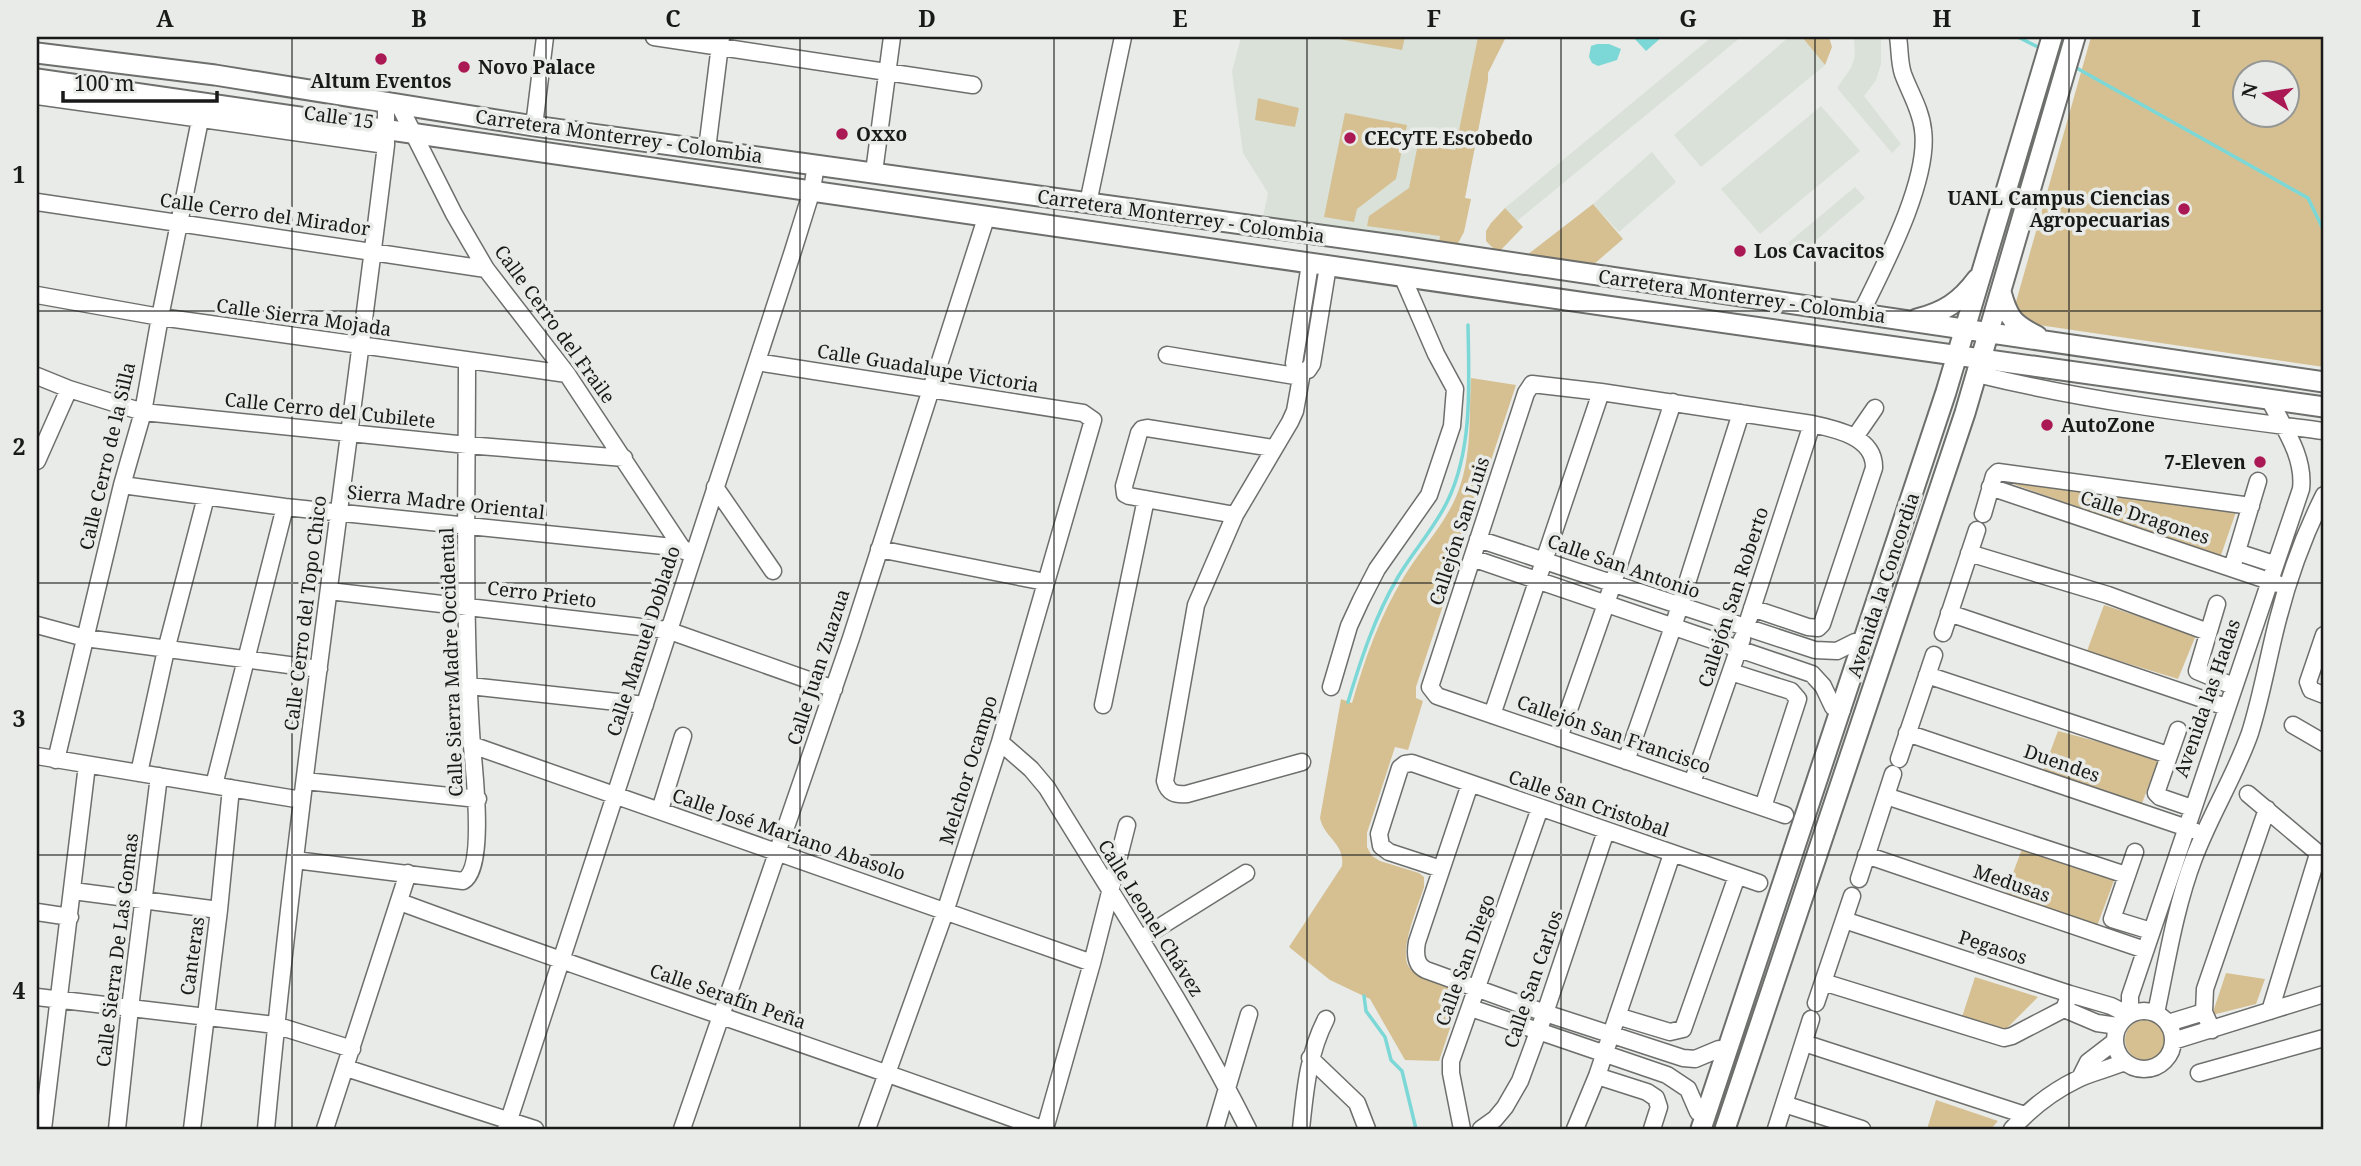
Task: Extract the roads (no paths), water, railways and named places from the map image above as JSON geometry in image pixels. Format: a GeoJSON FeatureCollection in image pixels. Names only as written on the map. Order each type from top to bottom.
{"type":"FeatureCollection","features":[{"type":"Feature","properties":{"kind":"main road","name":"Avenida la Concordia"},"geometry":{"type":"LineString","coordinates":[[1704,1122],[1917,483],[2052,37]]}},
{"type":"Feature","properties":{"kind":"main road","name":"Avenida la Concordia"},"geometry":{"type":"LineString","coordinates":[[1727,1126],[1940,490],[1989,334],[2074,41]]}},
{"type":"Feature","properties":{"kind":"main road","name":"Carretera Monterrey - Colombia"},"geometry":{"type":"LineString","coordinates":[[37,53],[215,75],[534,126],[1911,320],[1989,334],[2324,382]]}},
{"type":"Feature","properties":{"kind":"main road","name":"Carretera Monterrey - Colombia"},"geometry":{"type":"LineString","coordinates":[[37,79],[387,137],[413,133],[1403,278],[1957,355],[1979,366],[2124,379],[2324,407]]}},
{"type":"Feature","properties":{"kind":"main road"},"geometry":{"type":"LineString","coordinates":[[1911,320],[1938,314],[1950,308],[1965,296],[1983,270]]}},
{"type":"Feature","properties":{"kind":"main road"},"geometry":{"type":"LineString","coordinates":[[2001,291],[2006,310],[2015,323],[2048,342]]}},
{"type":"Feature","properties":{"kind":"main road"},"geometry":{"type":"LineString","coordinates":[[1917,483],[1940,490]]}},
{"type":"Feature","properties":{"kind":"main road"},"geometry":{"type":"LineString","coordinates":[[1863,643],[1885,651]]}},
{"type":"Feature","properties":{"kind":"main road"},"geometry":{"type":"LineString","coordinates":[[1842,710],[1863,717]]}},
{"type":"Feature","properties":{"kind":"main road"},"geometry":{"type":"LineString","coordinates":[[1727,1051],[1749,1058]]}},
{"type":"Feature","properties":{"kind":"main road"},"geometry":{"type":"LineString","coordinates":[[1704,1122],[1727,1126]]}},
{"type":"Feature","properties":{"kind":"street"},"geometry":{"type":"LineString","coordinates":[[534,126],[545,37]]}},
{"type":"Feature","properties":{"kind":"street"},"geometry":{"type":"LineString","coordinates":[[654,37],[720,41],[973,85]]}},
{"type":"Feature","properties":{"kind":"street"},"geometry":{"type":"LineString","coordinates":[[874,172],[892,37]]}},
{"type":"Feature","properties":{"kind":"street"},"geometry":{"type":"LineString","coordinates":[[1088,203],[1123,37]]}},
{"type":"Feature","properties":{"kind":"street"},"geometry":{"type":"LineString","coordinates":[[1861,313],[1897,239],[1923,158],[1924,132],[1900,64],[1898,37]]}},
{"type":"Feature","properties":{"kind":"street"},"geometry":{"type":"LineString","coordinates":[[707,149],[720,41]]}},
{"type":"Feature","properties":{"kind":"street","name":"Calle 15"},"geometry":{"type":"LineString","coordinates":[[37,96],[200,120],[387,137]]}},
{"type":"Feature","properties":{"kind":"street","name":"Calle Cerro del Fraile"},"geometry":{"type":"LineString","coordinates":[[392,102],[413,133],[454,214],[486,269],[567,374],[686,555]]}},
{"type":"Feature","properties":{"kind":"street","name":"Calle Cerro del Topo Chico"},"geometry":{"type":"LineString","coordinates":[[266,1129],[275,1025],[302,800],[392,102]]}},
{"type":"Feature","properties":{"kind":"street","name":"Calle Cerro de la Silla"},"geometry":{"type":"LineString","coordinates":[[56,760],[122,485],[144,412],[178,222],[200,120]]}},
{"type":"Feature","properties":{"kind":"street","name":"Calle Manuel Doblado"},"geometry":{"type":"LineString","coordinates":[[507,1125],[645,705],[686,555],[715,487],[813,190],[816,164]]}},
{"type":"Feature","properties":{"kind":"street","name":"Calle Cerro del Mirador"},"geometry":{"type":"LineString","coordinates":[[37,202],[486,269]]}},
{"type":"Feature","properties":{"kind":"street","name":"Calle Juan Zuazua"},"geometry":{"type":"LineString","coordinates":[[682,1129],[834,689],[987,215]]}},
{"type":"Feature","properties":{"kind":"street"},"geometry":{"type":"LineString","coordinates":[[1301,374],[1294,363],[1298,338],[1319,265]]}},
{"type":"Feature","properties":{"kind":"street"},"geometry":{"type":"LineString","coordinates":[[1167,355],[1301,374],[1308,370],[1312,364],[1315,341],[1319,265]]}},
{"type":"Feature","properties":{"kind":"street"},"geometry":{"type":"LineString","coordinates":[[1331,687],[1349,626],[1361,600],[1377,569],[1429,495],[1452,426],[1455,389],[1436,354],[1403,278]]}},
{"type":"Feature","properties":{"kind":"street","name":"Calle Sierra Mojada"},"geometry":{"type":"LineString","coordinates":[[37,295],[160,317],[567,374]]}},
{"type":"Feature","properties":{"kind":"street"},"geometry":{"type":"LineString","coordinates":[[1298,338],[1315,341]]}},
{"type":"Feature","properties":{"kind":"street","name":"Calle Sierra Madre Occidental"},"geometry":{"type":"LineString","coordinates":[[408,873],[463,881],[469,877],[476,841],[478,799],[472,745],[468,606],[467,361]]}},
{"type":"Feature","properties":{"kind":"street","name":"Calle Guadalupe Victoria"},"geometry":{"type":"LineString","coordinates":[[757,362],[1083,413],[1092,419]]}},
{"type":"Feature","properties":{"kind":"street"},"geometry":{"type":"LineString","coordinates":[[1979,366],[2014,384],[2324,431]]}},
{"type":"Feature","properties":{"kind":"street"},"geometry":{"type":"LineString","coordinates":[[1301,374],[1295,411],[1235,515],[1196,605],[1165,781],[1172,793],[1187,794],[1302,762]]}},
{"type":"Feature","properties":{"kind":"street","name":"Calle Cerro del Cubilete"},"geometry":{"type":"LineString","coordinates":[[37,376],[69,389],[144,412],[624,458]]}},
{"type":"Feature","properties":{"kind":"street"},"geometry":{"type":"LineString","coordinates":[[2121,401],[2124,379]]}},
{"type":"Feature","properties":{"kind":"street","name":"Callejón San Luis"},"geometry":{"type":"LineString","coordinates":[[1431,690],[1430,686],[1530,386],[1541,383],[1601,392]]}},
{"type":"Feature","properties":{"kind":"street"},"geometry":{"type":"LineString","coordinates":[[37,461],[69,389]]}},
{"type":"Feature","properties":{"kind":"street"},"geometry":{"type":"LineString","coordinates":[[1492,715],[1601,392],[1839,429],[1855,437],[1873,457],[1874,468],[1822,624],[1818,628],[1808,627],[1752,608]]}},
{"type":"Feature","properties":{"kind":"street","name":"Avenida las Hadas"},"geometry":{"type":"LineString","coordinates":[[2122,1024],[2192,808],[2301,489],[2302,478],[2297,453],[2269,399]]}},
{"type":"Feature","properties":{"kind":"street"},"geometry":{"type":"LineString","coordinates":[[1559,738],[1673,402]]}},
{"type":"Feature","properties":{"kind":"street"},"geometry":{"type":"LineString","coordinates":[[1855,437],[1875,408]]}},
{"type":"Feature","properties":{"kind":"street"},"geometry":{"type":"LineString","coordinates":[[1626,761],[1673,627],[1741,413]]}},
{"type":"Feature","properties":{"kind":"street","name":"Melchor Ocampo"},"geometry":{"type":"LineString","coordinates":[[867,1129],[944,912],[1000,742],[1092,429],[1092,419]]}},
{"type":"Feature","properties":{"kind":"street","name":"Callejón San Roberto"},"geometry":{"type":"LineString","coordinates":[[1692,783],[1812,424]]}},
{"type":"Feature","properties":{"kind":"street"},"geometry":{"type":"LineString","coordinates":[[1235,515],[1125,494],[1124,486],[1139,433],[1147,428],[1273,449]]}},
{"type":"Feature","properties":{"kind":"street"},"geometry":{"type":"LineString","coordinates":[[1943,632],[1990,487],[1998,472],[2251,506]]}},
{"type":"Feature","properties":{"kind":"street"},"geometry":{"type":"LineString","coordinates":[[2232,568],[2258,481]]}},
{"type":"Feature","properties":{"kind":"street","name":"Sierra Madre Oriental"},"geometry":{"type":"LineString","coordinates":[[122,485],[206,497],[468,525],[686,555]]}},
{"type":"Feature","properties":{"kind":"street"},"geometry":{"type":"LineString","coordinates":[[715,487],[773,571]]}},
{"type":"Feature","properties":{"kind":"street","name":"Calle Dragones"},"geometry":{"type":"LineString","coordinates":[[1990,487],[2287,587]]}},
{"type":"Feature","properties":{"kind":"street"},"geometry":{"type":"LineString","coordinates":[[2122,1024],[2117,1053],[2124,1062],[2135,1068],[2148,1069],[2161,1064],[2169,1054],[2173,1041],[2162,1018],[2176,916],[2186,880],[2204,834],[2231,782],[2249,733],[2287,587],[2319,516],[2324,495]]}},
{"type":"Feature","properties":{"kind":"street"},"geometry":{"type":"LineString","coordinates":[[139,773],[166,650],[206,497]]}},
{"type":"Feature","properties":{"kind":"street"},"geometry":{"type":"LineString","coordinates":[[1103,705],[1146,499]]}},
{"type":"Feature","properties":{"kind":"street","name":"Canteras"},"geometry":{"type":"LineString","coordinates":[[192,1129],[219,910],[223,786],[246,659],[285,506]]}},
{"type":"Feature","properties":{"kind":"street","name":"Calle San Antonio"},"geometry":{"type":"LineString","coordinates":[[1478,539],[1819,652],[1837,651],[1855,642],[1863,643]]}},
{"type":"Feature","properties":{"kind":"street"},"geometry":{"type":"LineString","coordinates":[[879,549],[1045,582]]}},
{"type":"Feature","properties":{"kind":"street"},"geometry":{"type":"LineString","coordinates":[[2237,552],[2274,564]]}},
{"type":"Feature","properties":{"kind":"street"},"geometry":{"type":"LineString","coordinates":[[1969,553],[2108,595],[2208,632]]}},
{"type":"Feature","properties":{"kind":"street"},"geometry":{"type":"LineString","coordinates":[[1472,558],[1812,674],[1823,686],[1833,707],[1842,710]]}},
{"type":"Feature","properties":{"kind":"street","name":"Cerro Prieto"},"geometry":{"type":"LineString","coordinates":[[329,591],[667,630],[834,689]]}},
{"type":"Feature","properties":{"kind":"street"},"geometry":{"type":"LineString","coordinates":[[2217,604],[2197,671],[2233,686]]}},
{"type":"Feature","properties":{"kind":"street"},"geometry":{"type":"LineString","coordinates":[[1949,613],[2226,707]]}},
{"type":"Feature","properties":{"kind":"street"},"geometry":{"type":"LineString","coordinates":[[37,625],[85,638],[319,669]]}},
{"type":"Feature","properties":{"kind":"street"},"geometry":{"type":"LineString","coordinates":[[2318,693],[2308,682],[2324,635]]}},
{"type":"Feature","properties":{"kind":"street"},"geometry":{"type":"LineString","coordinates":[[1789,666],[1797,645]]}},
{"type":"Feature","properties":{"kind":"street"},"geometry":{"type":"LineString","coordinates":[[1823,686],[1823,671],[1827,660],[1837,651]]}},
{"type":"Feature","properties":{"kind":"street"},"geometry":{"type":"LineString","coordinates":[[1858,878],[1934,655]]}},
{"type":"Feature","properties":{"kind":"street"},"geometry":{"type":"LineString","coordinates":[[1731,672],[1791,691],[1798,699],[1763,807]]}},
{"type":"Feature","properties":{"kind":"street"},"geometry":{"type":"LineString","coordinates":[[1927,675],[2168,755]]}},
{"type":"Feature","properties":{"kind":"street"},"geometry":{"type":"LineString","coordinates":[[470,686],[645,705]]}},
{"type":"Feature","properties":{"kind":"street","name":"Callejón San Francisco"},"geometry":{"type":"LineString","coordinates":[[1431,690],[1437,696],[1785,816]]}},
{"type":"Feature","properties":{"kind":"street"},"geometry":{"type":"LineString","coordinates":[[2293,724],[2324,743]]}},
{"type":"Feature","properties":{"kind":"street"},"geometry":{"type":"LineString","coordinates":[[2178,730],[2156,793],[2160,797],[2192,808]]}},
{"type":"Feature","properties":{"kind":"street","name":"Duendes"},"geometry":{"type":"LineString","coordinates":[[1907,733],[2204,834]]}},
{"type":"Feature","properties":{"kind":"street"},"geometry":{"type":"LineString","coordinates":[[660,810],[683,736]]}},
{"type":"Feature","properties":{"kind":"street","name":"Calle Leonel Chávez"},"geometry":{"type":"LineString","coordinates":[[1000,742],[1031,769],[1047,788],[1142,938],[1228,1087],[1248,1129]]}},
{"type":"Feature","properties":{"kind":"street","name":"Calle José Mariano Abasolo"},"geometry":{"type":"LineString","coordinates":[[472,745],[1092,963]]}},
{"type":"Feature","properties":{"kind":"street"},"geometry":{"type":"LineString","coordinates":[[37,756],[302,800]]}},
{"type":"Feature","properties":{"kind":"street","name":"Calle San Cristobal"},"geometry":{"type":"LineString","coordinates":[[1441,869],[1389,852],[1381,846],[1379,834],[1400,768],[1405,764],[1412,763],[1759,883]]}},
{"type":"Feature","properties":{"kind":"street"},"geometry":{"type":"LineString","coordinates":[[43,1129],[87,765]]}},
{"type":"Feature","properties":{"kind":"street","name":"Calle Sierra De Las Gomas"},"geometry":{"type":"LineString","coordinates":[[117,1129],[159,776]]}},
{"type":"Feature","properties":{"kind":"street"},"geometry":{"type":"LineString","coordinates":[[305,781],[478,799]]}},
{"type":"Feature","properties":{"kind":"street"},"geometry":{"type":"LineString","coordinates":[[1470,784],[1417,942],[1418,962],[1426,970],[1659,1051],[1695,1059],[1719,1049],[1727,1051]]}},
{"type":"Feature","properties":{"kind":"street"},"geometry":{"type":"LineString","coordinates":[[2248,794],[2321,856],[2270,1011]]}},
{"type":"Feature","properties":{"kind":"street"},"geometry":{"type":"LineString","coordinates":[[1886,796],[2126,875]]}},
{"type":"Feature","properties":{"kind":"street","name":"Calle San Diego"},"geometry":{"type":"LineString","coordinates":[[1462,1129],[1450,1065],[1540,808]]}},
{"type":"Feature","properties":{"kind":"street"},"geometry":{"type":"LineString","coordinates":[[2212,1030],[2204,1012],[2204,989],[2267,809]]}},
{"type":"Feature","properties":{"kind":"street"},"geometry":{"type":"LineString","coordinates":[[1043,1129],[1092,963],[1127,825]]}},
{"type":"Feature","properties":{"kind":"street","name":"Calle San Carlos"},"geometry":{"type":"LineString","coordinates":[[1481,1129],[1505,1107],[1520,1081],[1606,831]]}},
{"type":"Feature","properties":{"kind":"street"},"geometry":{"type":"LineString","coordinates":[[2134,852],[2112,919],[2151,932]]}},
{"type":"Feature","properties":{"kind":"street"},"geometry":{"type":"LineString","coordinates":[[1575,1129],[1597,1076],[1672,854]]}},
{"type":"Feature","properties":{"kind":"street","name":"Medusas"},"geometry":{"type":"LineString","coordinates":[[1866,855],[2145,950]]}},
{"type":"Feature","properties":{"kind":"street"},"geometry":{"type":"LineString","coordinates":[[295,860],[408,873],[325,1129]]}},
{"type":"Feature","properties":{"kind":"street"},"geometry":{"type":"LineString","coordinates":[[1142,938],[1246,873]]}},
{"type":"Feature","properties":{"kind":"street"},"geometry":{"type":"LineString","coordinates":[[1618,1016],[1670,1032],[1683,1029],[1737,876]]}},
{"type":"Feature","properties":{"kind":"street"},"geometry":{"type":"LineString","coordinates":[[72,891],[219,910]]}},
{"type":"Feature","properties":{"kind":"street"},"geometry":{"type":"LineString","coordinates":[[1776,1129],[1852,896]]}},
{"type":"Feature","properties":{"kind":"street","name":"Calle Serafín Peña"},"geometry":{"type":"LineString","coordinates":[[400,902],[560,961],[1043,1129]]}},
{"type":"Feature","properties":{"kind":"street"},"geometry":{"type":"LineString","coordinates":[[37,912],[69,917]]}},
{"type":"Feature","properties":{"kind":"street","name":"Pegasos"},"geometry":{"type":"LineString","coordinates":[[1844,920],[2067,1002],[2115,1007],[2122,1024]]}},
{"type":"Feature","properties":{"kind":"street"},"geometry":{"type":"LineString","coordinates":[[1823,982],[2004,1038],[2012,1037],[2067,1002]]}},
{"type":"Feature","properties":{"kind":"street"},"geometry":{"type":"LineString","coordinates":[[2173,1041],[2324,994]]}},
{"type":"Feature","properties":{"kind":"street"},"geometry":{"type":"LineString","coordinates":[[37,997],[275,1025],[352,1049]]}},
{"type":"Feature","properties":{"kind":"street"},"geometry":{"type":"LineString","coordinates":[[1471,1008],[1676,1079],[1688,1089]]}},
{"type":"Feature","properties":{"kind":"street"},"geometry":{"type":"LineString","coordinates":[[2080,1078],[2088,1062],[2122,1024],[2138,1011],[2162,1018],[2204,1012]]}},
{"type":"Feature","properties":{"kind":"street"},"geometry":{"type":"LineString","coordinates":[[1215,1129],[1249,1014]]}},
{"type":"Feature","properties":{"kind":"street"},"geometry":{"type":"LineString","coordinates":[[1301,1129],[1310,1058],[1317,1035],[1326,1019]]}},
{"type":"Feature","properties":{"kind":"street"},"geometry":{"type":"LineString","coordinates":[[2199,1073],[2324,1038]]}},
{"type":"Feature","properties":{"kind":"street"},"geometry":{"type":"LineString","coordinates":[[1628,1063],[1634,1043]]}},
{"type":"Feature","properties":{"kind":"street"},"geometry":{"type":"LineString","coordinates":[[1804,1043],[2025,1115]]}},
{"type":"Feature","properties":{"kind":"street"},"geometry":{"type":"LineString","coordinates":[[1653,1071],[1659,1051]]}},
{"type":"Feature","properties":{"kind":"street"},"geometry":{"type":"LineString","coordinates":[[1310,1058],[1357,1103],[1367,1129]]}},
{"type":"Feature","properties":{"kind":"street"},"geometry":{"type":"LineString","coordinates":[[1695,1059],[1688,1089],[1704,1122]]}},
{"type":"Feature","properties":{"kind":"street"},"geometry":{"type":"LineString","coordinates":[[2012,1129],[2025,1115],[2060,1089],[2080,1078],[2124,1062]]}},
{"type":"Feature","properties":{"kind":"street"},"geometry":{"type":"LineString","coordinates":[[346,1068],[507,1125],[535,1129]]}},
{"type":"Feature","properties":{"kind":"street"},"geometry":{"type":"LineString","coordinates":[[1597,1076],[1647,1092],[1656,1098],[1659,1107],[1652,1129]]}},
{"type":"Feature","properties":{"kind":"street"},"geometry":{"type":"LineString","coordinates":[[1784,1104],[1862,1129]]}},
{"type":"Feature","properties":{"kind":"water"},"geometry":{"type":"Polygon","coordinates":[[[1633,37],[1662,37],[1646,51],[1633,37]]]}},
{"type":"Feature","properties":{"kind":"water"},"geometry":{"type":"Polygon","coordinates":[[[1609,44],[1621,49],[1617,60],[1598,66],[1592,63],[1589,57],[1591,46],[1609,44]]]}},
{"type":"Feature","properties":{"kind":"waterway"},"geometry":{"type":"LineString","coordinates":[[2018,37],[2042,49]]}},
{"type":"Feature","properties":{"kind":"waterway"},"geometry":{"type":"LineString","coordinates":[[2073,66],[2308,198],[2324,231]]}},
{"type":"Feature","properties":{"kind":"waterway"},"geometry":{"type":"LineString","coordinates":[[1348,702],[1382,607],[1404,567],[1443,510],[1456,480],[1462,459],[1468,414],[1468,325]]}},
{"type":"Feature","properties":{"kind":"waterway"},"geometry":{"type":"LineString","coordinates":[[1364,996],[1366,1011],[1385,1037],[1391,1060],[1402,1071],[1416,1129]]}},
{"type":"Feature","properties":{"kind":"place","name":"Altum Eventos"},"geometry":{"type":"Point","coordinates":[381,59]}},
{"type":"Feature","properties":{"kind":"place","name":"Novo Palace"},"geometry":{"type":"Point","coordinates":[464,67]}},
{"type":"Feature","properties":{"kind":"place","name":"Oxxo"},"geometry":{"type":"Point","coordinates":[842,134]}},
{"type":"Feature","properties":{"kind":"place","name":"CECyTE Escobedo"},"geometry":{"type":"Point","coordinates":[1350,138]}},
{"type":"Feature","properties":{"kind":"place","name":"UANL Campus Ciencias Agropecuarias"},"geometry":{"type":"Point","coordinates":[2184,209]}},
{"type":"Feature","properties":{"kind":"place","name":"Los Cavacitos"},"geometry":{"type":"Point","coordinates":[1740,251]}},
{"type":"Feature","properties":{"kind":"place","name":"AutoZone"},"geometry":{"type":"Point","coordinates":[2047,425]}},
{"type":"Feature","properties":{"kind":"place","name":"7-Eleven"},"geometry":{"type":"Point","coordinates":[2260,462]}}]}
